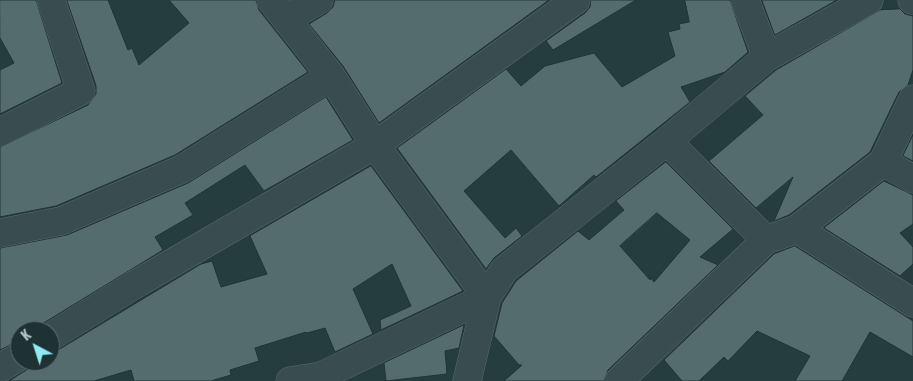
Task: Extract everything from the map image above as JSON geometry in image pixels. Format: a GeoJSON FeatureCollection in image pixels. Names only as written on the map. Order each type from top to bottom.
{"type":"FeatureCollection","features":[{"type":"Feature","properties":{"kind":"street"},"geometry":{"type":"LineString","coordinates":[[0,132],[81,91],[51,0]]}},
{"type":"Feature","properties":{"kind":"street"},"geometry":{"type":"LineString","coordinates":[[319,0],[278,10],[331,76],[375,145],[487,297]]}},
{"type":"Feature","properties":{"kind":"street"},"geometry":{"type":"LineString","coordinates":[[60,331],[134,285],[375,145],[576,0]]}},
{"type":"Feature","properties":{"kind":"street"},"geometry":{"type":"LineString","coordinates":[[745,0],[767,58]]}},
{"type":"Feature","properties":{"kind":"street"},"geometry":{"type":"LineString","coordinates":[[467,381],[487,297],[504,270],[667,141],[767,58],[869,0]]}},
{"type":"Feature","properties":{"kind":"street"},"geometry":{"type":"LineString","coordinates":[[0,233],[61,221],[182,169],[331,76]]}},
{"type":"Feature","properties":{"kind":"street"},"geometry":{"type":"LineString","coordinates":[[619,381],[766,240],[796,229],[883,162],[913,99]]}},
{"type":"Feature","properties":{"kind":"street"},"geometry":{"type":"LineString","coordinates":[[667,141],[766,240]]}},
{"type":"Feature","properties":{"kind":"street"},"geometry":{"type":"LineString","coordinates":[[883,162],[913,179]]}},
{"type":"Feature","properties":{"kind":"street"},"geometry":{"type":"LineString","coordinates":[[796,229],[913,302]]}},
{"type":"Feature","properties":{"kind":"street"},"geometry":{"type":"LineString","coordinates":[[290,381],[321,376],[487,297]]}},
{"type":"Feature","properties":{"kind":"building"},"geometry":{"type":"Polygon","coordinates":[[[0,0],[36,0],[62,83],[0,114],[0,70],[14,63],[0,38],[0,0]]]}},
{"type":"Feature","properties":{"kind":"building"},"geometry":{"type":"Polygon","coordinates":[[[67,0],[108,0],[128,50],[132,48],[139,65],[189,23],[169,0],[256,0],[259,10],[308,72],[175,155],[56,206],[0,217],[0,147],[88,105],[96,94],[96,86],[67,0]]]}},
{"type":"Feature","properties":{"kind":"building"},"geometry":{"type":"Polygon","coordinates":[[[335,0],[549,0],[379,123],[343,66],[309,24],[327,13],[333,7],[335,0]]]}},
{"type":"Feature","properties":{"kind":"building"},"geometry":{"type":"Polygon","coordinates":[[[591,0],[636,0],[553,50],[546,41],[585,13],[590,7],[591,0]]]}},
{"type":"Feature","properties":{"kind":"building"},"geometry":{"type":"Polygon","coordinates":[[[685,0],[730,0],[748,52],[725,72],[681,87],[690,102],[596,177],[594,175],[559,206],[511,150],[464,191],[505,238],[516,228],[522,236],[494,258],[486,269],[397,148],[506,69],[521,86],[545,66],[594,53],[622,87],[675,56],[668,32],[680,29],[679,24],[689,22],[685,0]]]}},
{"type":"Feature","properties":{"kind":"building"},"geometry":{"type":"Polygon","coordinates":[[[762,0],[837,0],[775,35],[762,0]]]}},
{"type":"Feature","properties":{"kind":"building"},"geometry":{"type":"Polygon","coordinates":[[[900,9],[905,14],[913,16],[913,70],[908,85],[899,92],[870,152],[789,215],[774,221],[793,177],[756,208],[709,161],[763,115],[745,96],[776,70],[880,10],[900,9]]]}},
{"type":"Feature","properties":{"kind":"building"},"geometry":{"type":"Polygon","coordinates":[[[326,97],[353,140],[264,191],[245,165],[185,203],[193,215],[155,237],[163,250],[47,321],[10,321],[10,345],[0,350],[0,248],[67,235],[188,183],[326,97]]]}},
{"type":"Feature","properties":{"kind":"building"},"geometry":{"type":"Polygon","coordinates":[[[913,135],[913,161],[903,156],[913,135]]]}},
{"type":"Feature","properties":{"kind":"building"},"geometry":{"type":"Polygon","coordinates":[[[666,162],[733,229],[700,257],[718,265],[608,370],[604,381],[504,381],[522,365],[519,365],[494,336],[502,303],[516,281],[578,231],[589,240],[624,210],[616,201],[666,162]],[[657,213],[620,246],[650,280],[651,278],[654,282],[690,240],[657,213]]]}},
{"type":"Feature","properties":{"kind":"building"},"geometry":{"type":"Polygon","coordinates":[[[371,166],[463,291],[381,330],[380,320],[411,306],[392,264],[353,289],[373,334],[335,352],[325,328],[255,348],[259,361],[230,370],[231,375],[211,381],[134,381],[131,370],[94,381],[9,381],[25,371],[60,371],[60,349],[201,264],[212,261],[221,287],[267,274],[250,236],[371,166]]]}},
{"type":"Feature","properties":{"kind":"building"},"geometry":{"type":"Polygon","coordinates":[[[884,181],[913,195],[913,224],[900,233],[913,247],[913,264],[900,276],[824,228],[884,181]]]}},
{"type":"Feature","properties":{"kind":"building"},"geometry":{"type":"Polygon","coordinates":[[[795,246],[913,321],[913,357],[870,332],[842,381],[795,381],[810,356],[757,331],[728,361],[724,357],[699,381],[682,381],[664,360],[774,254],[795,246]]]}},
{"type":"Feature","properties":{"kind":"building"},"geometry":{"type":"Polygon","coordinates":[[[464,325],[459,348],[445,351],[447,374],[386,381],[384,363],[464,325]]]}}]}
